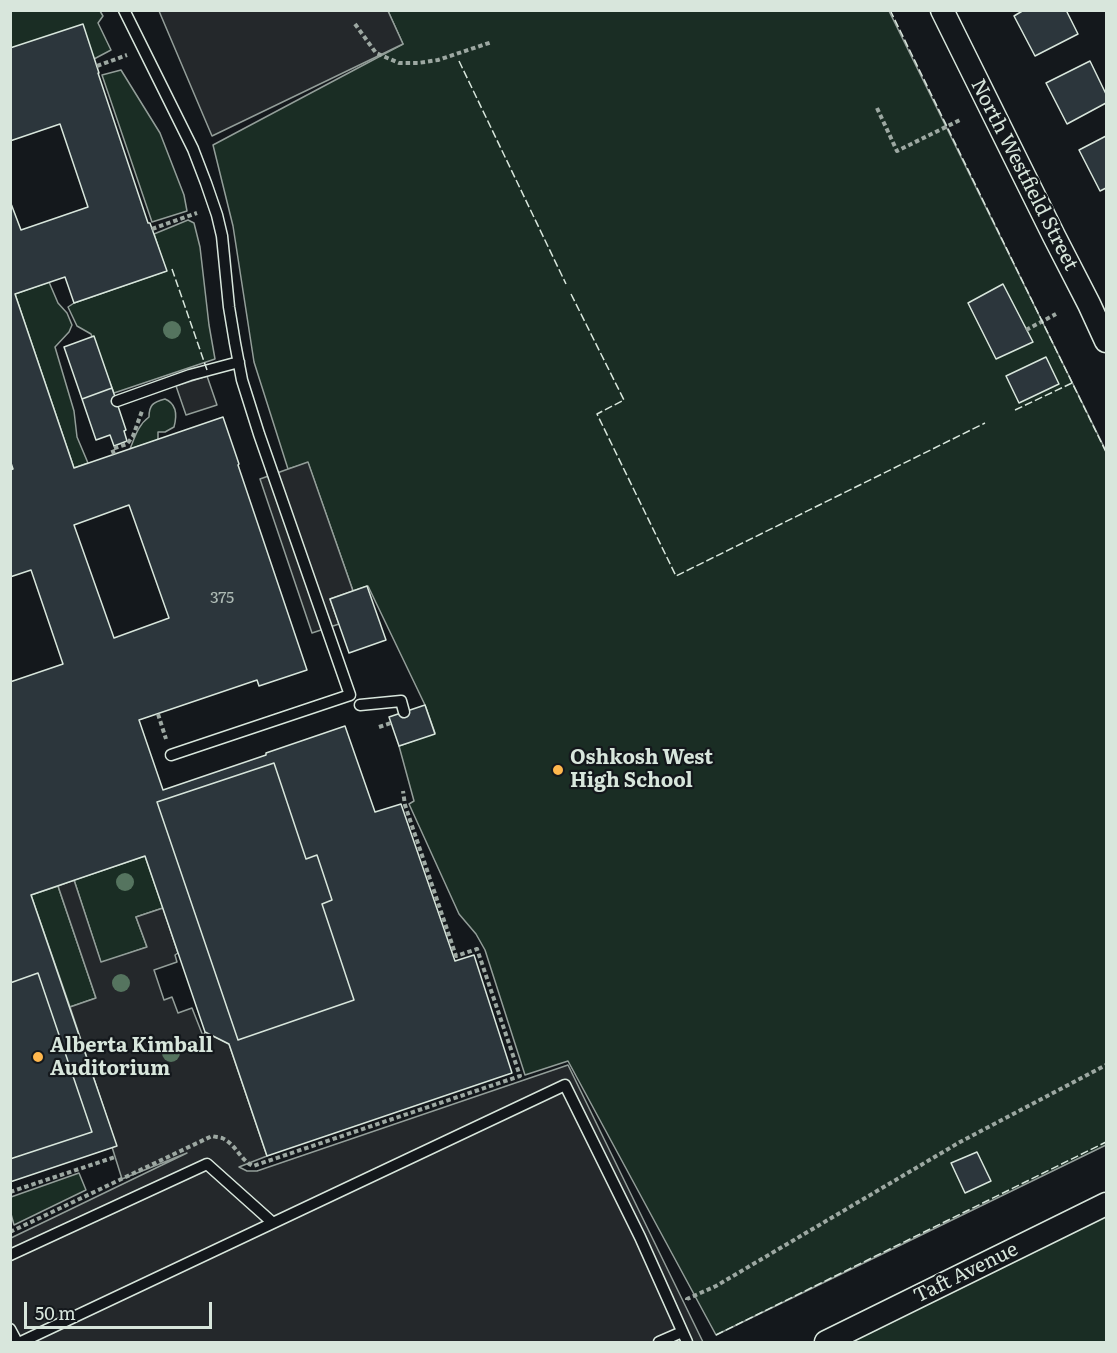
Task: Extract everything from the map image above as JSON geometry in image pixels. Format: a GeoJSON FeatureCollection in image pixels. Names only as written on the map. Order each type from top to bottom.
{"type":"FeatureCollection","features":[{"type":"Feature","properties":{"kind":"street","name":"North Westfield Street"},"geometry":{"type":"LineString","coordinates":[[942,10],[1107,341]]}},
{"type":"Feature","properties":{"kind":"street","name":"Taft Avenue"},"geometry":{"type":"LineString","coordinates":[[826,1342],[1107,1204]]}},
{"type":"Feature","properties":{"kind":"lane"},"geometry":{"type":"LineString","coordinates":[[124,10],[193,148],[217,215],[222,236],[229,307],[242,380],[350,695],[171,754]]}},
{"type":"Feature","properties":{"kind":"lane"},"geometry":{"type":"LineString","coordinates":[[117,401],[190,375],[239,362]]}},
{"type":"Feature","properties":{"kind":"lane"},"geometry":{"type":"LineString","coordinates":[[360,705],[401,701],[404,712]]}},
{"type":"Feature","properties":{"kind":"lane"},"geometry":{"type":"LineString","coordinates":[[10,1329],[19,1342],[565,1085],[640,1237],[687,1342]]}},
{"type":"Feature","properties":{"kind":"lane"},"geometry":{"type":"LineString","coordinates":[[10,1255],[207,1164],[273,1223]]}},
{"type":"Feature","properties":{"kind":"lane"},"geometry":{"type":"LineString","coordinates":[[659,1342],[682,1332]]}},
{"type":"Feature","properties":{"kind":"path"},"geometry":{"type":"LineString","coordinates":[[355,24],[376,53],[399,63],[438,60],[492,42]]}},
{"type":"Feature","properties":{"kind":"path"},"geometry":{"type":"LineString","coordinates":[[97,66],[128,55],[124,46]]}},
{"type":"Feature","properties":{"kind":"path"},"geometry":{"type":"LineString","coordinates":[[877,108],[897,151],[960,120]]}},
{"type":"Feature","properties":{"kind":"path"},"geometry":{"type":"LineString","coordinates":[[194,204],[200,221]]}},
{"type":"Feature","properties":{"kind":"path"},"geometry":{"type":"LineString","coordinates":[[152,229],[197,213]]}},
{"type":"Feature","properties":{"kind":"path"},"geometry":{"type":"LineString","coordinates":[[1026,330],[1056,314]]}},
{"type":"Feature","properties":{"kind":"path"},"geometry":{"type":"LineString","coordinates":[[114,454],[112,449],[127,444],[133,436],[148,390]]}},
{"type":"Feature","properties":{"kind":"path"},"geometry":{"type":"LineString","coordinates":[[158,714],[171,754]]}},
{"type":"Feature","properties":{"kind":"path"},"geometry":{"type":"LineString","coordinates":[[379,727],[392,723]]}},
{"type":"Feature","properties":{"kind":"path"},"geometry":{"type":"LineString","coordinates":[[10,1232],[212,1136],[222,1138],[235,1148],[243,1160],[253,1166],[520,1076],[477,949],[456,956],[405,805],[403,791]]}},
{"type":"Feature","properties":{"kind":"path"},"geometry":{"type":"LineString","coordinates":[[691,1308],[687,1299],[716,1286],[960,1142],[1107,1065]]}},
{"type":"Feature","properties":{"kind":"path"},"geometry":{"type":"LineString","coordinates":[[10,1192],[115,1157]]}},
{"type":"Feature","properties":{"kind":"green space"},"geometry":{"type":"Polygon","coordinates":[[[10,11],[100,11],[103,16],[98,23],[111,50],[94,59],[11,48],[10,11]]]}},
{"type":"Feature","properties":{"kind":"green space"},"geometry":{"type":"Polygon","coordinates":[[[388,11],[889,11],[1106,451],[1106,1145],[716,1335],[568,1061],[525,1075],[485,950],[476,934],[459,914],[409,804],[414,801],[399,746],[435,733],[425,705],[368,586],[353,591],[308,463],[288,469],[254,362],[233,226],[213,145],[403,44],[388,11]]]}},
{"type":"Feature","properties":{"kind":"green space"},"geometry":{"type":"Polygon","coordinates":[[[121,70],[160,133],[184,195],[187,211],[152,222],[102,75],[121,70]]]}},
{"type":"Feature","properties":{"kind":"green space"},"geometry":{"type":"Polygon","coordinates":[[[188,220],[194,223],[200,247],[215,359],[114,393],[91,334],[77,326],[68,307],[166,271],[154,234],[188,220]]]}},
{"type":"Feature","properties":{"kind":"green space"},"geometry":{"type":"Polygon","coordinates":[[[49,282],[58,303],[67,313],[72,325],[69,332],[55,347],[74,411],[77,437],[88,463],[74,468],[15,294],[49,282]]]}},
{"type":"Feature","properties":{"kind":"green space"},"geometry":{"type":"Polygon","coordinates":[[[165,399],[172,404],[175,411],[174,427],[165,432],[158,432],[158,440],[130,449],[139,427],[149,417],[151,407],[165,399]]]}},
{"type":"Feature","properties":{"kind":"green space"},"geometry":{"type":"Polygon","coordinates":[[[145,856],[163,908],[136,917],[147,947],[101,963],[74,880],[145,856]]]}},
{"type":"Feature","properties":{"kind":"green space"},"geometry":{"type":"Polygon","coordinates":[[[58,886],[96,998],[70,1007],[31,895],[58,886]]]}},
{"type":"Feature","properties":{"kind":"green space"},"geometry":{"type":"Polygon","coordinates":[[[79,1173],[86,1190],[14,1225],[11,1214],[11,1197],[79,1173]]]}},
{"type":"Feature","properties":{"kind":"green space"},"geometry":{"type":"Polygon","coordinates":[[[1106,1204],[1106,1342],[826,1342],[1106,1204]]]}},
{"type":"Feature","properties":{"kind":"shaded area"},"geometry":{"type":"Polygon","coordinates":[[[159,11],[388,11],[403,44],[212,136],[159,11]]]}},
{"type":"Feature","properties":{"kind":"shaded area"},"geometry":{"type":"Polygon","coordinates":[[[207,376],[217,405],[186,415],[176,386],[207,376]]]}},
{"type":"Feature","properties":{"kind":"shaded area"},"geometry":{"type":"Polygon","coordinates":[[[308,462],[353,591],[330,599],[339,624],[312,633],[260,479],[308,462]]]}},
{"type":"Feature","properties":{"kind":"shaded area"},"geometry":{"type":"Polygon","coordinates":[[[74,880],[101,962],[147,947],[136,917],[163,908],[178,953],[175,955],[177,962],[154,970],[164,1000],[172,997],[178,1013],[192,1008],[203,1036],[205,1032],[229,1044],[267,1156],[239,1167],[247,1171],[257,1171],[568,1065],[703,1342],[11,1342],[11,1238],[187,1153],[122,1179],[112,1147],[116,1145],[70,1007],[96,998],[58,886],[74,880]]]}},
{"type":"Feature","properties":{"kind":"building"},"geometry":{"type":"Polygon","coordinates":[[[1024,10],[1066,10],[1078,34],[1035,56],[1014,16],[1024,10]]]}},
{"type":"Feature","properties":{"kind":"building"},"geometry":{"type":"Polygon","coordinates":[[[83,24],[148,223],[150,223],[167,271],[74,303],[65,277],[15,294],[74,468],[223,417],[307,670],[259,686],[257,680],[139,720],[163,790],[345,726],[375,812],[401,804],[455,961],[474,955],[512,1073],[267,1156],[229,1044],[205,1032],[145,856],[31,895],[117,1146],[10,1182],[10,1159],[92,1132],[38,973],[10,983],[10,682],[63,664],[31,570],[10,577],[10,470],[13,469],[10,460],[10,201],[21,230],[88,207],[60,124],[10,141],[10,48],[83,24]],[[129,505],[74,525],[114,638],[169,618],[129,505]],[[274,763],[157,802],[238,1040],[354,1000],[322,904],[332,900],[317,855],[306,859],[274,763]]]}},
{"type":"Feature","properties":{"kind":"building"},"geometry":{"type":"Polygon","coordinates":[[[1090,61],[1106,94],[1106,103],[1067,124],[1046,83],[1090,61]]]}},
{"type":"Feature","properties":{"kind":"building"},"geometry":{"type":"Polygon","coordinates":[[[1106,136],[1106,188],[1100,191],[1079,150],[1106,136]]]}},
{"type":"Feature","properties":{"kind":"building"},"geometry":{"type":"Polygon","coordinates":[[[1003,284],[1033,342],[996,359],[968,303],[1003,284]]]}},
{"type":"Feature","properties":{"kind":"building"},"geometry":{"type":"Polygon","coordinates":[[[94,336],[112,388],[82,399],[64,347],[94,336]]]}},
{"type":"Feature","properties":{"kind":"building"},"geometry":{"type":"Polygon","coordinates":[[[1046,357],[1059,384],[1019,403],[1006,376],[1046,357]]]}},
{"type":"Feature","properties":{"kind":"building"},"geometry":{"type":"Polygon","coordinates":[[[112,388],[126,430],[124,431],[127,441],[114,446],[110,435],[96,440],[82,399],[112,388]]]}},
{"type":"Feature","properties":{"kind":"building"},"geometry":{"type":"Polygon","coordinates":[[[367,586],[386,640],[349,653],[330,599],[367,586]]]}},
{"type":"Feature","properties":{"kind":"building"},"geometry":{"type":"Polygon","coordinates":[[[425,705],[435,734],[399,746],[389,717],[425,705]]]}},
{"type":"Feature","properties":{"kind":"building"},"geometry":{"type":"Polygon","coordinates":[[[274,763],[306,859],[317,855],[332,900],[322,904],[354,1000],[238,1040],[157,802],[274,763]]]}},
{"type":"Feature","properties":{"kind":"building","name":"Alberta Kimball Auditorium"},"geometry":{"type":"Polygon","coordinates":[[[38,973],[92,1132],[10,1159],[10,983],[38,973]]]}},
{"type":"Feature","properties":{"kind":"building"},"geometry":{"type":"Polygon","coordinates":[[[977,1152],[991,1181],[965,1193],[951,1163],[977,1152]]]}},
{"type":"Feature","properties":{"kind":"fence"},"geometry":{"type":"LineString","coordinates":[[890,10],[1106,452]]}},
{"type":"Feature","properties":{"kind":"fence"},"geometry":{"type":"LineString","coordinates":[[459,61],[566,284]]}},
{"type":"Feature","properties":{"kind":"fence"},"geometry":{"type":"LineString","coordinates":[[172,269],[207,370]]}},
{"type":"Feature","properties":{"kind":"fence"},"geometry":{"type":"LineString","coordinates":[[571,294],[624,400],[597,414],[676,576],[985,423]]}},
{"type":"Feature","properties":{"kind":"fence"},"geometry":{"type":"LineString","coordinates":[[1015,410],[1072,383]]}},
{"type":"Feature","properties":{"kind":"fence"},"geometry":{"type":"LineString","coordinates":[[716,1335],[1106,1142]]}},
{"type":"Feature","properties":{"kind":"place","name":"Oshkosh West High School"},"geometry":{"type":"Point","coordinates":[558,770]}},
{"type":"Feature","properties":{"kind":"place","name":"Alberta Kimball Auditorium"},"geometry":{"type":"Point","coordinates":[38,1057]}}]}
